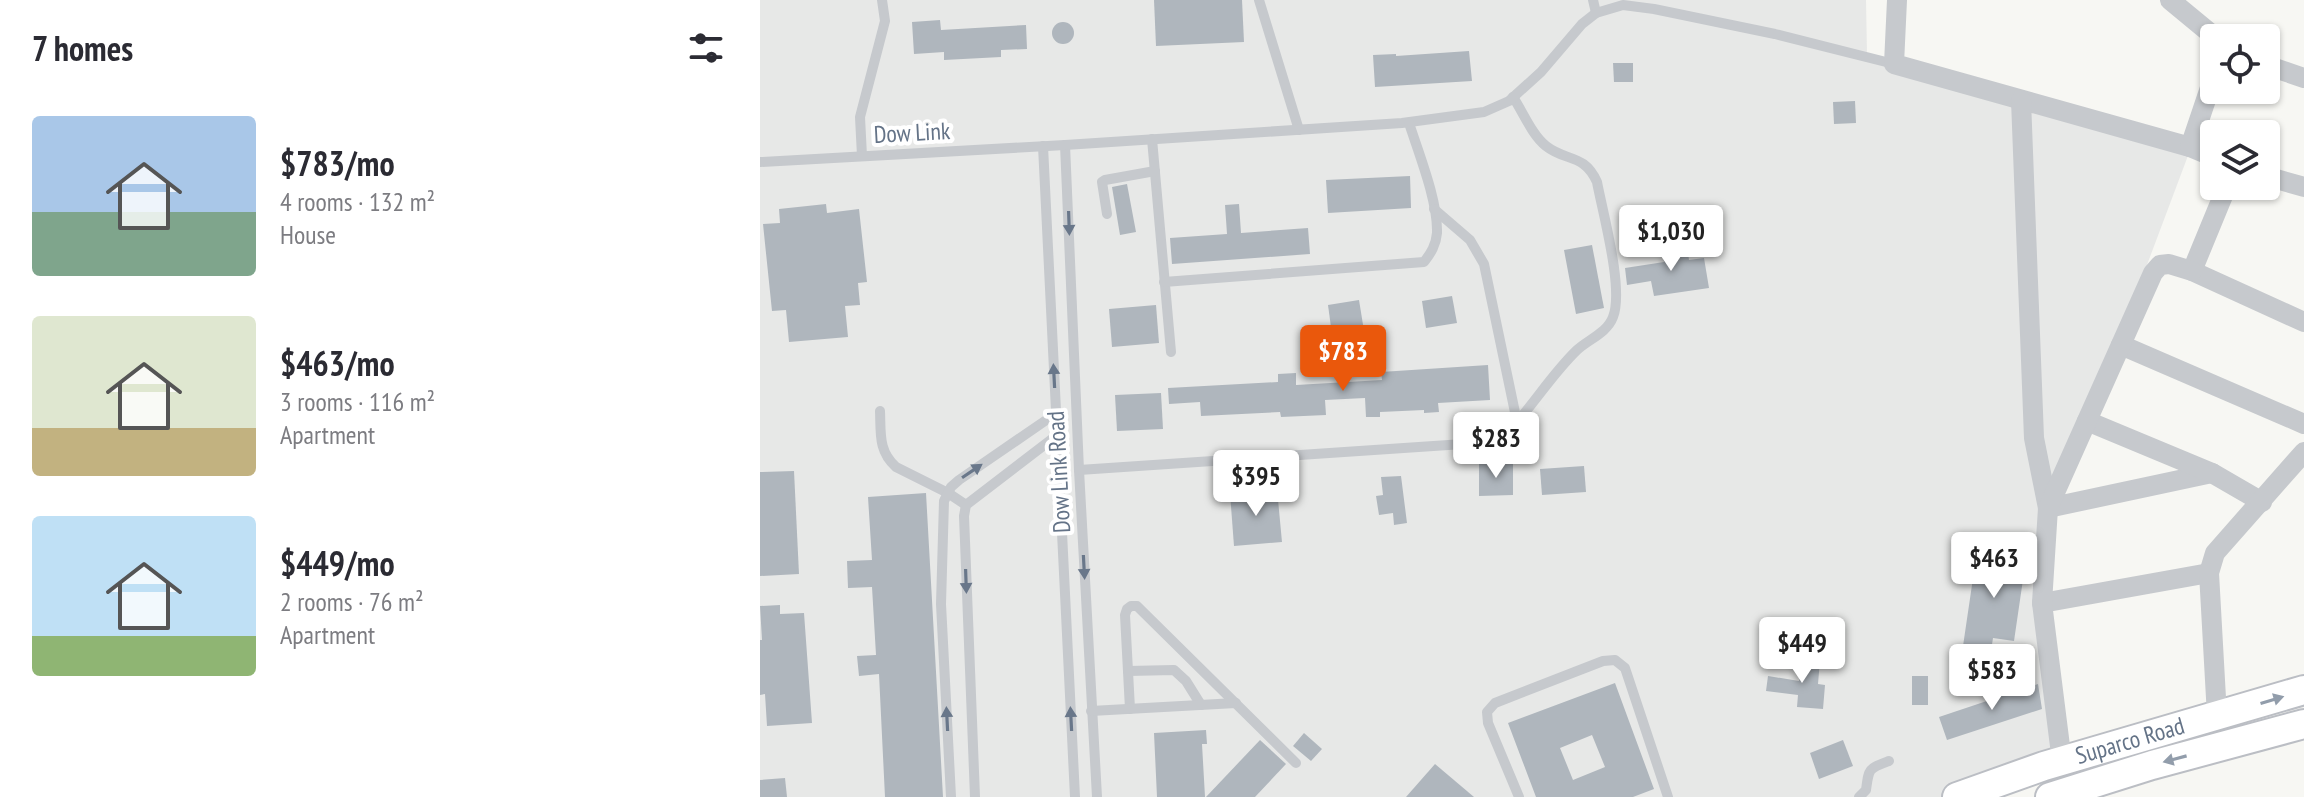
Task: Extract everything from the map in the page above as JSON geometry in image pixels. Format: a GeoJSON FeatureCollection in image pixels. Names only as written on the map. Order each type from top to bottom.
{"type":"FeatureCollection","features":[{"type":"Feature","properties":{"kind":"main road","name":"Suparco Road"},"geometry":{"type":"LineString","coordinates":[[1957,797],[2064,761],[2304,690]]}},
{"type":"Feature","properties":{"kind":"main road","name":"Suparco Road"},"geometry":{"type":"LineString","coordinates":[[2051,797],[2152,765],[2304,724]]}},
{"type":"Feature","properties":{"kind":"main road"},"geometry":{"type":"LineString","coordinates":[[2051,797],[2064,761],[2093,783]]}},
{"type":"Feature","properties":{"kind":"street"},"geometry":{"type":"LineString","coordinates":[[1897,0],[1894,64],[2200,151]]}},
{"type":"Feature","properties":{"kind":"street"},"geometry":{"type":"LineString","coordinates":[[2178,3],[2201,24]]}},
{"type":"Feature","properties":{"kind":"street"},"geometry":{"type":"LineString","coordinates":[[2280,70],[2304,78]]}},
{"type":"Feature","properties":{"kind":"street"},"geometry":{"type":"LineString","coordinates":[[2021,100],[2034,438],[2048,508],[2042,603],[2064,761]]}},
{"type":"Feature","properties":{"kind":"street"},"geometry":{"type":"LineString","coordinates":[[2190,147],[2205,104]]}},
{"type":"Feature","properties":{"kind":"street"},"geometry":{"type":"LineString","coordinates":[[2280,180],[2304,187]]}},
{"type":"Feature","properties":{"kind":"street"},"geometry":{"type":"LineString","coordinates":[[2192,271],[2221,200]]}},
{"type":"Feature","properties":{"kind":"street"},"geometry":{"type":"LineString","coordinates":[[2048,508],[2153,273],[2160,265],[2169,264],[2192,271],[2304,322]]}},
{"type":"Feature","properties":{"kind":"street"},"geometry":{"type":"LineString","coordinates":[[2121,345],[2304,424]]}},
{"type":"Feature","properties":{"kind":"street"},"geometry":{"type":"LineString","coordinates":[[2087,421],[2212,473],[2262,502]]}},
{"type":"Feature","properties":{"kind":"street"},"geometry":{"type":"LineString","coordinates":[[2217,716],[2209,573],[2215,553],[2304,452]]}},
{"type":"Feature","properties":{"kind":"street"},"geometry":{"type":"LineString","coordinates":[[2048,508],[2212,473]]}},
{"type":"Feature","properties":{"kind":"street"},"geometry":{"type":"LineString","coordinates":[[2042,603],[2209,573]]}},
{"type":"Feature","properties":{"kind":"lane"},"geometry":{"type":"LineString","coordinates":[[862,156],[860,117],[885,21],[882,0]]}},
{"type":"Feature","properties":{"kind":"lane"},"geometry":{"type":"LineString","coordinates":[[1259,0],[1299,130]]}},
{"type":"Feature","properties":{"kind":"lane"},"geometry":{"type":"LineString","coordinates":[[1593,0],[1596,13],[1623,5],[1654,9],[1775,34],[1894,64]]}},
{"type":"Feature","properties":{"kind":"lane","name":"Dow Link"},"geometry":{"type":"LineString","coordinates":[[760,162],[1409,123],[1484,112],[1513,97],[1596,13]]}},
{"type":"Feature","properties":{"kind":"lane"},"geometry":{"type":"LineString","coordinates":[[1079,470],[1493,442],[1513,432],[1517,422],[1577,350],[1613,320],[1617,287],[1592,170],[1545,145],[1513,97]]}},
{"type":"Feature","properties":{"kind":"lane"},"geometry":{"type":"LineString","coordinates":[[1164,282],[1424,262],[1434,249],[1437,234],[1434,209],[1409,123]]}},
{"type":"Feature","properties":{"kind":"lane"},"geometry":{"type":"LineString","coordinates":[[1152,139],[1171,352]]}},
{"type":"Feature","properties":{"kind":"lane","name":"Dow Link Road"},"geometry":{"type":"LineString","coordinates":[[1065,145],[1097,797]]}},
{"type":"Feature","properties":{"kind":"lane","name":"Dow Link Road"},"geometry":{"type":"LineString","coordinates":[[1043,146],[1075,797]]}},
{"type":"Feature","properties":{"kind":"lane"},"geometry":{"type":"LineString","coordinates":[[1107,214],[1102,186],[1105,180],[1155,171]]}},
{"type":"Feature","properties":{"kind":"lane"},"geometry":{"type":"LineString","coordinates":[[1434,209],[1470,240],[1484,264],[1517,422]]}},
{"type":"Feature","properties":{"kind":"lane"},"geometry":{"type":"LineString","coordinates":[[880,411],[881,445],[889,461],[966,505],[975,797]]}},
{"type":"Feature","properties":{"kind":"lane"},"geometry":{"type":"LineString","coordinates":[[951,797],[941,604],[943,511],[948,493],[959,480],[1055,414]]}},
{"type":"Feature","properties":{"kind":"lane","name":"Dow Link Road"},"geometry":{"type":"LineString","coordinates":[[966,505],[1056,436]]}},
{"type":"Feature","properties":{"kind":"lane"},"geometry":{"type":"LineString","coordinates":[[1130,709],[1125,615],[1127,609],[1137,606],[1296,763]]}},
{"type":"Feature","properties":{"kind":"lane"},"geometry":{"type":"LineString","coordinates":[[1519,797],[1488,723],[1487,712],[1495,703],[1603,661],[1615,660],[1625,668],[1665,796]]}},
{"type":"Feature","properties":{"kind":"lane"},"geometry":{"type":"LineString","coordinates":[[1128,671],[1174,670],[1186,681],[1201,705]]}},
{"type":"Feature","properties":{"kind":"lane"},"geometry":{"type":"LineString","coordinates":[[1091,711],[1236,703]]}},
{"type":"Feature","properties":{"kind":"lane"},"geometry":{"type":"LineString","coordinates":[[1859,797],[1866,790],[1869,770],[1889,761]]}},
{"type":"Feature","properties":{"kind":"shaded area"},"geometry":{"type":"Polygon","coordinates":[[[760,0],[1866,0],[1867,54],[2189,153],[2088,422],[2052,505],[2042,603],[2056,761],[1956,797],[760,797],[760,0]]]}},
{"type":"Feature","properties":{"kind":"building"},"geometry":{"type":"Polygon","coordinates":[[[1154,0],[1242,0],[1244,42],[1156,46],[1154,0]]]}},
{"type":"Feature","properties":{"kind":"building"},"geometry":{"type":"Polygon","coordinates":[[[940,20],[941,30],[1026,25],[1027,49],[1001,50],[1001,57],[944,60],[944,52],[914,54],[912,22],[940,20]]]}},
{"type":"Feature","properties":{"kind":"building"},"geometry":{"type":"Polygon","coordinates":[[[1063,22],[1071,25],[1074,33],[1071,41],[1063,44],[1055,41],[1052,33],[1055,25],[1063,22]]]}},
{"type":"Feature","properties":{"kind":"building"},"geometry":{"type":"Polygon","coordinates":[[[1469,51],[1472,81],[1375,87],[1373,55],[1469,51]]]}},
{"type":"Feature","properties":{"kind":"building"},"geometry":{"type":"Polygon","coordinates":[[[1613,63],[1633,63],[1633,82],[1614,82],[1613,63]]]}},
{"type":"Feature","properties":{"kind":"building"},"geometry":{"type":"Polygon","coordinates":[[[1855,101],[1856,123],[1834,124],[1833,102],[1855,101]]]}},
{"type":"Feature","properties":{"kind":"building"},"geometry":{"type":"Polygon","coordinates":[[[1410,176],[1411,208],[1328,213],[1326,180],[1410,176]]]}},
{"type":"Feature","properties":{"kind":"building"},"geometry":{"type":"Polygon","coordinates":[[[1127,184],[1136,232],[1120,235],[1112,187],[1127,184]]]}},
{"type":"Feature","properties":{"kind":"building"},"geometry":{"type":"Polygon","coordinates":[[[826,204],[827,213],[859,209],[867,282],[858,283],[860,305],[845,306],[848,337],[789,342],[786,310],[772,311],[763,224],[780,223],[779,209],[826,204]]]}},
{"type":"Feature","properties":{"kind":"building"},"geometry":{"type":"Polygon","coordinates":[[[1239,204],[1241,233],[1308,228],[1310,254],[1172,264],[1170,238],[1227,234],[1225,205],[1239,204]]]}},
{"type":"Feature","properties":{"kind":"building"},"geometry":{"type":"Polygon","coordinates":[[[1592,245],[1604,308],[1576,314],[1564,250],[1592,245]]]}},
{"type":"Feature","properties":{"kind":"building"},"geometry":{"type":"Polygon","coordinates":[[[1687,245],[1689,260],[1704,258],[1709,288],[1654,296],[1651,281],[1627,285],[1625,268],[1664,262],[1662,248],[1687,245]]]}},
{"type":"Feature","properties":{"kind":"building"},"geometry":{"type":"Polygon","coordinates":[[[1452,296],[1457,323],[1426,328],[1422,301],[1452,296]]]}},
{"type":"Feature","properties":{"kind":"building"},"geometry":{"type":"Polygon","coordinates":[[[1359,300],[1365,337],[1333,342],[1328,305],[1359,300]]]}},
{"type":"Feature","properties":{"kind":"building"},"geometry":{"type":"Polygon","coordinates":[[[1156,305],[1159,343],[1112,347],[1109,309],[1156,305]]]}},
{"type":"Feature","properties":{"kind":"building"},"geometry":{"type":"Polygon","coordinates":[[[1488,365],[1490,400],[1438,403],[1439,412],[1380,412],[1380,417],[1366,417],[1365,398],[1325,400],[1326,415],[1281,417],[1280,412],[1201,416],[1200,402],[1169,404],[1168,388],[1278,382],[1278,374],[1296,373],[1296,385],[1382,380],[1381,372],[1488,365]]]}},
{"type":"Feature","properties":{"kind":"building"},"geometry":{"type":"Polygon","coordinates":[[[1161,393],[1163,429],[1117,431],[1115,395],[1161,393]]]}},
{"type":"Feature","properties":{"kind":"building"},"geometry":{"type":"Polygon","coordinates":[[[1513,463],[1513,495],[1479,496],[1479,464],[1513,463]]]}},
{"type":"Feature","properties":{"kind":"building"},"geometry":{"type":"Polygon","coordinates":[[[1584,466],[1586,492],[1542,495],[1540,469],[1584,466]]]}},
{"type":"Feature","properties":{"kind":"building"},"geometry":{"type":"Polygon","coordinates":[[[794,471],[799,574],[760,576],[760,472],[794,471]]]}},
{"type":"Feature","properties":{"kind":"building"},"geometry":{"type":"Polygon","coordinates":[[[1401,476],[1407,523],[1394,525],[1393,513],[1379,515],[1376,496],[1383,495],[1381,477],[1401,476]]]}},
{"type":"Feature","properties":{"kind":"building"},"geometry":{"type":"Polygon","coordinates":[[[1277,489],[1282,542],[1234,546],[1230,493],[1277,489]]]}},
{"type":"Feature","properties":{"kind":"building"},"geometry":{"type":"Polygon","coordinates":[[[926,493],[943,797],[885,797],[879,674],[859,676],[857,656],[876,655],[872,587],[848,588],[847,561],[872,560],[868,497],[926,493]]]}},
{"type":"Feature","properties":{"kind":"building"},"geometry":{"type":"Polygon","coordinates":[[[1977,551],[2026,559],[2014,641],[1993,638],[1991,651],[1963,646],[1977,551]]]}},
{"type":"Feature","properties":{"kind":"building"},"geometry":{"type":"Polygon","coordinates":[[[780,605],[780,614],[804,613],[812,723],[767,726],[765,694],[760,695],[760,606],[780,605]]]}},
{"type":"Feature","properties":{"kind":"building"},"geometry":{"type":"Polygon","coordinates":[[[1801,658],[1820,660],[1818,684],[1825,685],[1823,709],[1797,707],[1798,695],[1766,691],[1768,676],[1799,681],[1801,658]]]}},
{"type":"Feature","properties":{"kind":"building"},"geometry":{"type":"Polygon","coordinates":[[[1912,676],[1928,676],[1928,705],[1912,705],[1912,676]]]}},
{"type":"Feature","properties":{"kind":"building"},"geometry":{"type":"Polygon","coordinates":[[[1615,683],[1654,789],[1633,797],[1536,797],[1508,723],[1615,683]],[[1592,735],[1560,748],[1573,780],[1605,767],[1592,735]]]}},
{"type":"Feature","properties":{"kind":"building"},"geometry":{"type":"Polygon","coordinates":[[[2038,684],[2042,709],[1947,740],[1939,717],[2038,684]]]}},
{"type":"Feature","properties":{"kind":"building"},"geometry":{"type":"Polygon","coordinates":[[[1206,730],[1207,744],[1202,744],[1205,797],[1157,797],[1154,733],[1206,730]]]}},
{"type":"Feature","properties":{"kind":"building"},"geometry":{"type":"Polygon","coordinates":[[[1304,733],[1322,749],[1311,761],[1293,746],[1304,733]]]}},
{"type":"Feature","properties":{"kind":"building"},"geometry":{"type":"Polygon","coordinates":[[[1260,740],[1286,764],[1255,797],[1206,797],[1260,740]]]}},
{"type":"Feature","properties":{"kind":"building"},"geometry":{"type":"Polygon","coordinates":[[[1843,740],[1853,766],[1819,779],[1810,753],[1843,740]]]}},
{"type":"Feature","properties":{"kind":"building"},"geometry":{"type":"Polygon","coordinates":[[[1435,764],[1474,797],[1406,797],[1435,764]]]}},
{"type":"Feature","properties":{"kind":"building"},"geometry":{"type":"Polygon","coordinates":[[[785,778],[787,797],[760,797],[760,780],[785,778]]]}}]}
